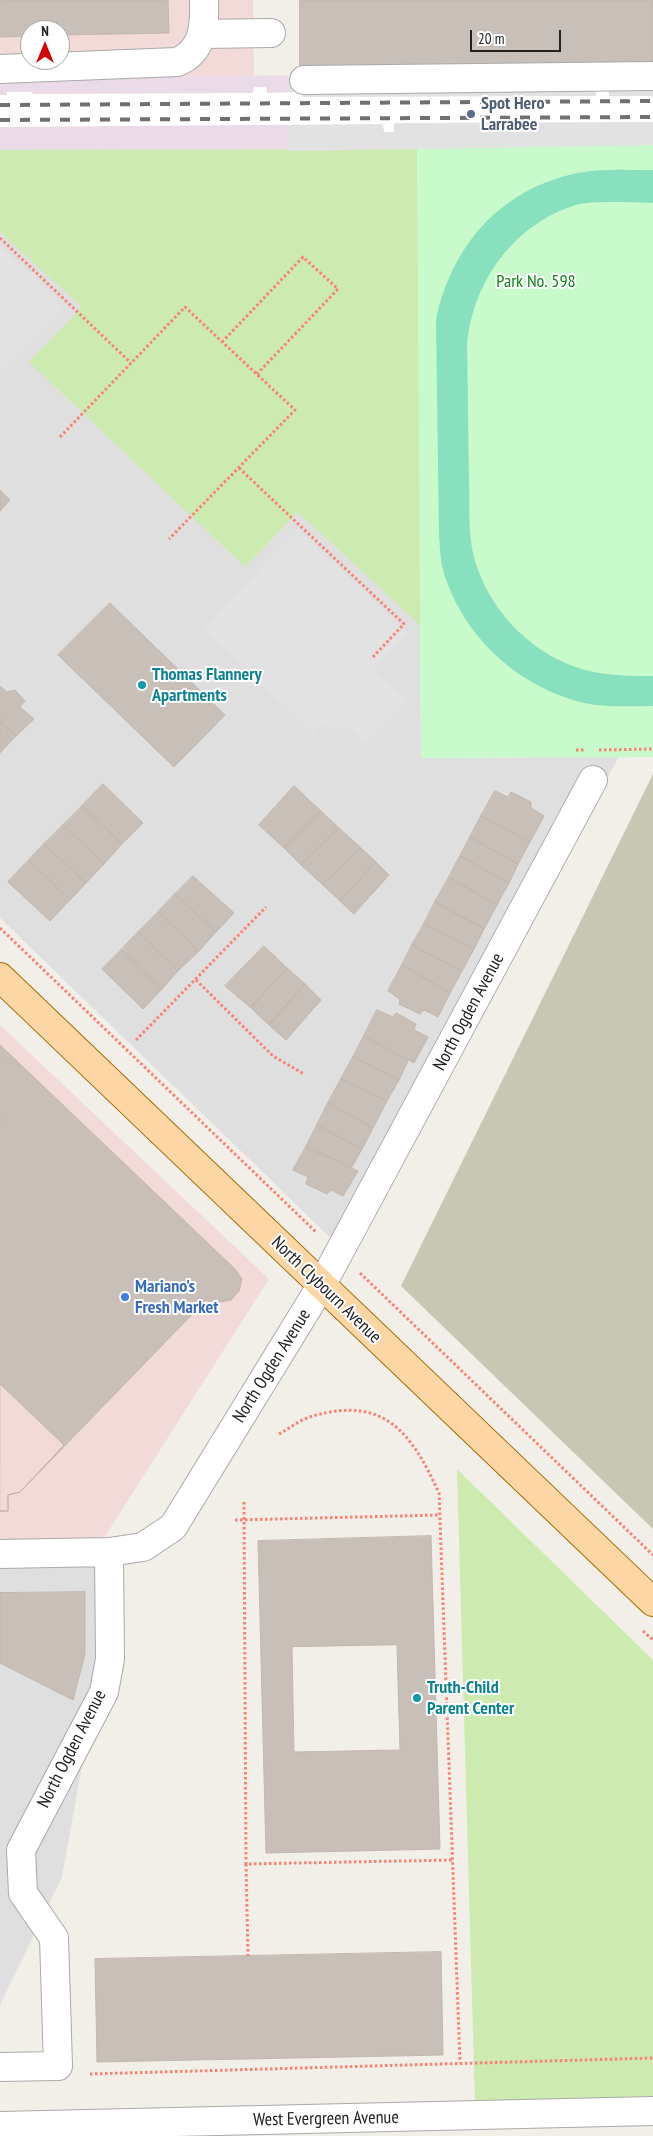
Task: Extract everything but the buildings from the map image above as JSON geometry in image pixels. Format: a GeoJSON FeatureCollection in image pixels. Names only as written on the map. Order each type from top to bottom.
{"type":"FeatureCollection","features":[{"type":"Feature","properties":{"kind":"main road","name":"North Clybourn Avenue"},"geometry":{"type":"LineString","coordinates":[[0,977],[653,1602]]}},
{"type":"Feature","properties":{"kind":"street"},"geometry":{"type":"LineString","coordinates":[[0,69],[177,62],[188,58],[196,50],[202,34],[205,16],[204,0]]}},
{"type":"Feature","properties":{"kind":"street"},"geometry":{"type":"LineString","coordinates":[[202,34],[271,33]]}},
{"type":"Feature","properties":{"kind":"street"},"geometry":{"type":"LineString","coordinates":[[304,80],[653,76]]}},
{"type":"Feature","properties":{"kind":"street","name":"North Ogden Avenue"},"geometry":{"type":"LineString","coordinates":[[0,2067],[58,2066],[54,1938],[23,1893],[21,1850],[104,1692],[110,1659],[109,1552],[143,1546],[173,1527],[322,1286],[593,780]]}},
{"type":"Feature","properties":{"kind":"street"},"geometry":{"type":"LineString","coordinates":[[0,1554],[109,1552]]}},
{"type":"Feature","properties":{"kind":"street","name":"West Evergreen Avenue"},"geometry":{"type":"LineString","coordinates":[[0,2126],[653,2111]]}},
{"type":"Feature","properties":{"kind":"path"},"geometry":{"type":"LineString","coordinates":[[0,238],[131,363]]}},
{"type":"Feature","properties":{"kind":"path"},"geometry":{"type":"LineString","coordinates":[[222,342],[303,257],[338,289],[257,374]]}},
{"type":"Feature","properties":{"kind":"path"},"geometry":{"type":"LineString","coordinates":[[60,437],[185,307],[257,374],[295,410],[169,540]]}},
{"type":"Feature","properties":{"kind":"path"},"geometry":{"type":"LineString","coordinates":[[239,468],[404,624],[372,658]]}},
{"type":"Feature","properties":{"kind":"path"},"geometry":{"type":"LineString","coordinates":[[576,750],[653,749]]}},
{"type":"Feature","properties":{"kind":"path"},"geometry":{"type":"LineString","coordinates":[[136,1040],[266,907]]}},
{"type":"Feature","properties":{"kind":"path"},"geometry":{"type":"LineString","coordinates":[[196,980],[273,1056],[304,1074]]}},
{"type":"Feature","properties":{"kind":"path"},"geometry":{"type":"LineString","coordinates":[[279,1434],[312,1416],[348,1409],[380,1415],[404,1433],[422,1457],[439,1493],[460,2063]]}},
{"type":"Feature","properties":{"kind":"path"},"geometry":{"type":"LineString","coordinates":[[244,1502],[248,1956]]}},
{"type":"Feature","properties":{"kind":"path"},"geometry":{"type":"LineString","coordinates":[[235,1520],[440,1515]]}},
{"type":"Feature","properties":{"kind":"path"},"geometry":{"type":"LineString","coordinates":[[246,1864],[452,1860]]}},
{"type":"Feature","properties":{"kind":"path"},"geometry":{"type":"LineString","coordinates":[[90,2074],[653,2058]]}},
{"type":"Feature","properties":{"kind":"shaded area"},"geometry":{"type":"Polygon","coordinates":[[[0,0],[253,0],[254,76],[0,79],[0,0]]]}},
{"type":"Feature","properties":{"kind":"shaded area"},"geometry":{"type":"Polygon","coordinates":[[[288,75],[289,83],[653,80],[653,145],[289,151],[0,150],[0,79],[288,75]]]}},
{"type":"Feature","properties":{"kind":"shaded area","name":"Spot Hero Larrabee"},"geometry":{"type":"Polygon","coordinates":[[[653,80],[653,145],[289,151],[288,83],[653,80]]]}},
{"type":"Feature","properties":{"kind":"shaded area"},"geometry":{"type":"Polygon","coordinates":[[[417,149],[421,758],[619,757],[341,1248],[0,918],[0,150],[417,149]]]}},
{"type":"Feature","properties":{"kind":"shaded area"},"geometry":{"type":"Polygon","coordinates":[[[0,246],[65,307],[0,373],[0,246]]]}},
{"type":"Feature","properties":{"kind":"shaded area"},"geometry":{"type":"Polygon","coordinates":[[[298,529],[408,633],[373,670],[407,700],[366,744],[350,729],[319,726],[313,733],[203,629],[298,529]]]}},
{"type":"Feature","properties":{"kind":"shaded area"},"geometry":{"type":"Polygon","coordinates":[[[653,774],[653,1529],[401,1286],[653,774]]]}},
{"type":"Feature","properties":{"kind":"shaded area"},"geometry":{"type":"Polygon","coordinates":[[[0,1025],[269,1279],[95,1552],[0,1554],[0,1025]]]}},
{"type":"Feature","properties":{"kind":"shaded area"},"geometry":{"type":"Polygon","coordinates":[[[95,1552],[99,1671],[62,1877],[0,2005],[0,1554],[95,1552]]]}},
{"type":"Feature","properties":{"kind":"green space","name":"Park No. 598"},"geometry":{"type":"Polygon","coordinates":[[[653,145],[653,757],[421,758],[417,149],[653,145]]]}},
{"type":"Feature","properties":{"kind":"green space"},"geometry":{"type":"Polygon","coordinates":[[[417,149],[421,626],[298,512],[245,567],[29,362],[82,307],[0,232],[0,150],[417,149]]]}},
{"type":"Feature","properties":{"kind":"green space"},"geometry":{"type":"Polygon","coordinates":[[[603,170],[653,170],[653,203],[603,202],[576,205],[554,214],[534,226],[516,241],[500,258],[478,299],[471,321],[467,345],[470,523],[477,567],[484,585],[505,617],[519,632],[549,655],[567,664],[593,672],[653,676],[653,706],[598,705],[580,702],[557,694],[534,683],[514,670],[478,636],[463,616],[452,594],[442,566],[439,535],[436,320],[443,293],[453,269],[466,246],[482,226],[501,208],[522,194],[546,182],[573,174],[603,170]]]}},
{"type":"Feature","properties":{"kind":"green space"},"geometry":{"type":"Polygon","coordinates":[[[457,1469],[653,1660],[653,2102],[475,2105],[457,1469]]]}},
{"type":"Feature","properties":{"kind":"pier"},"geometry":{"type":"Polygon","coordinates":[[[254,87],[266,87],[267,93],[302,92],[303,97],[596,96],[596,87],[608,87],[609,96],[653,96],[653,122],[394,123],[394,132],[384,132],[383,124],[0,127],[0,95],[7,95],[7,92],[32,92],[33,94],[253,93],[254,87]]]}},
{"type":"Feature","properties":{"kind":"railway"},"geometry":{"type":"LineString","coordinates":[[0,105],[653,101]]}},
{"type":"Feature","properties":{"kind":"railway"},"geometry":{"type":"LineString","coordinates":[[0,120],[653,117]]}},
{"type":"Feature","properties":{"kind":"place","name":"Spot Hero Larrabee"},"geometry":{"type":"Point","coordinates":[471,114]}},
{"type":"Feature","properties":{"kind":"place","name":"Thomas Flannery Apartments"},"geometry":{"type":"Point","coordinates":[142,685]}},
{"type":"Feature","properties":{"kind":"place","name":"Mariano's Fresh Market"},"geometry":{"type":"Point","coordinates":[125,1297]}},
{"type":"Feature","properties":{"kind":"place","name":"Truth-Child Parent Center"},"geometry":{"type":"Point","coordinates":[417,1698]}}]}
